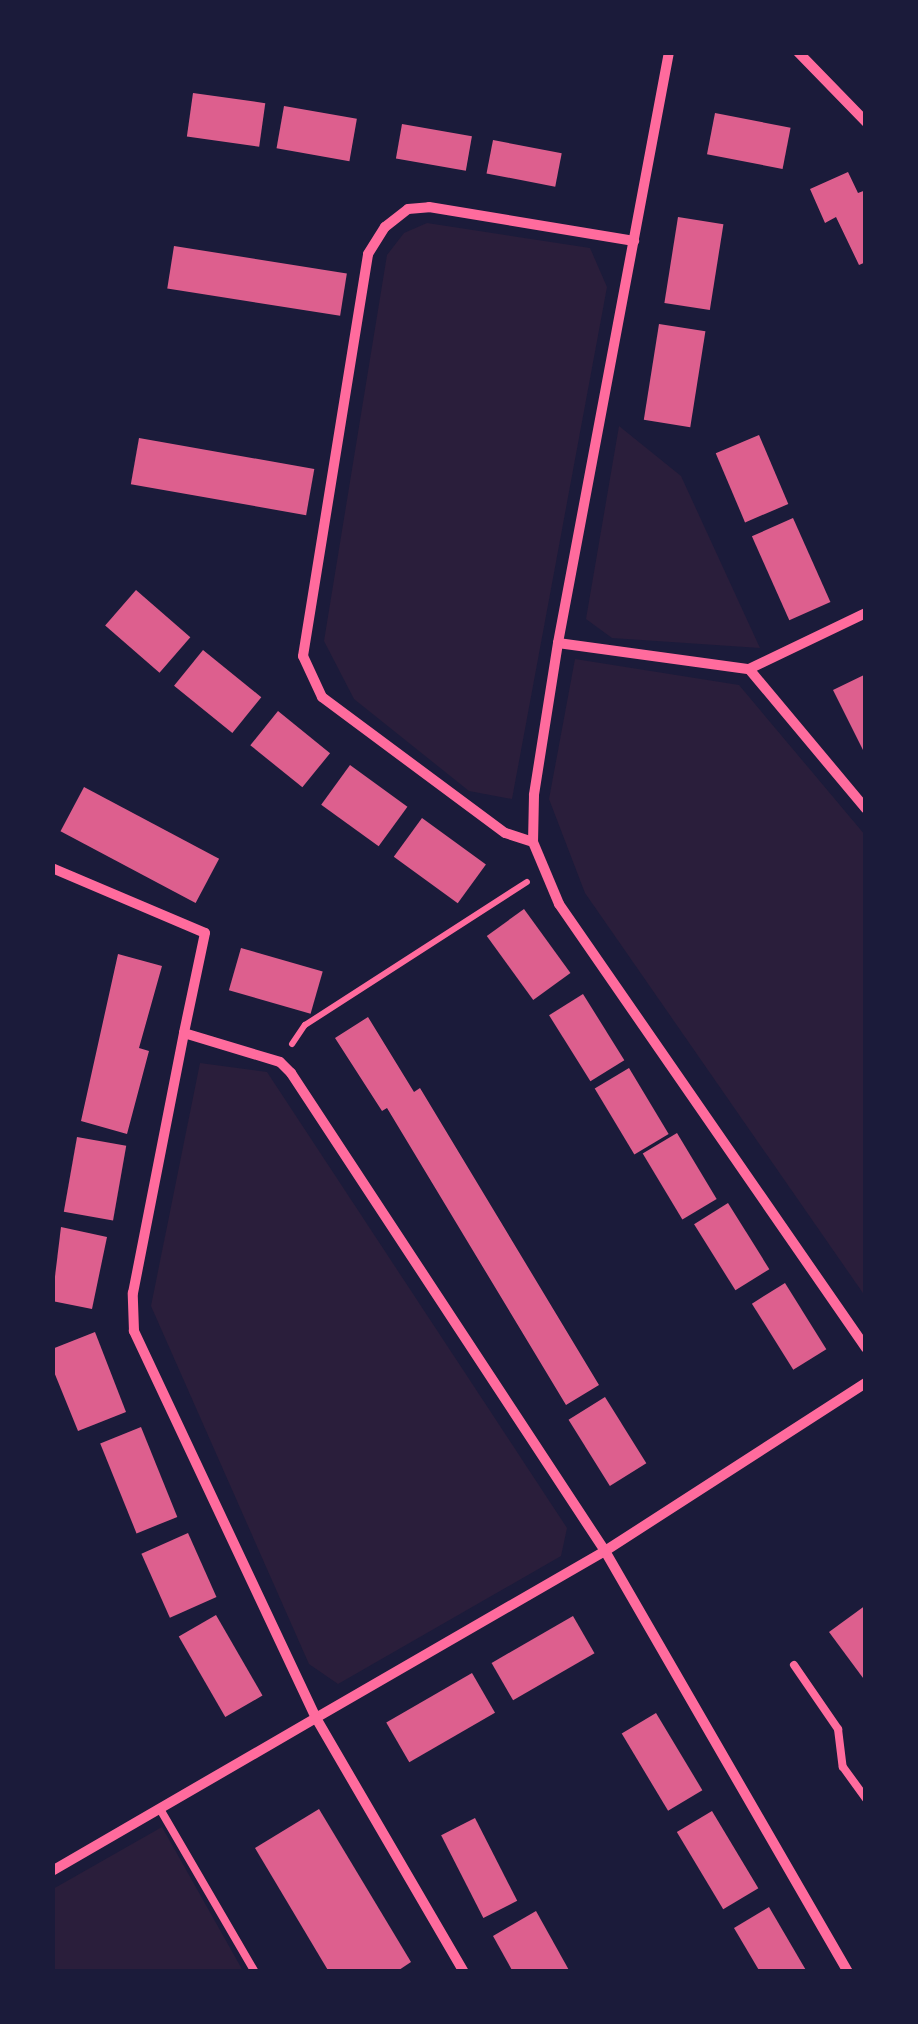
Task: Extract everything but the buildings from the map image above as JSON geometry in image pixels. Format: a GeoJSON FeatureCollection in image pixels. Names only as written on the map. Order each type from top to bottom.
{"type":"FeatureCollection","features":[{"type":"Feature","properties":{"kind":"street"},"geometry":{"type":"LineString","coordinates":[[669,52],[558,643],[534,796],[533,842],[559,904],[866,1348]]}},
{"type":"Feature","properties":{"kind":"street"},"geometry":{"type":"LineString","coordinates":[[798,52],[866,122]]}},
{"type":"Feature","properties":{"kind":"street"},"geometry":{"type":"LineString","coordinates":[[533,842],[505,833],[322,697],[303,656],[368,254],[385,227],[408,209],[429,208],[634,242]]}},
{"type":"Feature","properties":{"kind":"street"},"geometry":{"type":"LineString","coordinates":[[558,643],[749,669],[866,613]]}},
{"type":"Feature","properties":{"kind":"street"},"geometry":{"type":"LineString","coordinates":[[749,669],[866,809]]}},
{"type":"Feature","properties":{"kind":"street"},"geometry":{"type":"LineString","coordinates":[[52,868],[205,933],[134,1294],[134,1331],[316,1718],[464,1972]]}},
{"type":"Feature","properties":{"kind":"street"},"geometry":{"type":"LineString","coordinates":[[184,1034],[280,1062],[605,1551],[848,1972]]}},
{"type":"Feature","properties":{"kind":"street"},"geometry":{"type":"LineString","coordinates":[[52,1871],[605,1551],[866,1383]]}},
{"type":"Feature","properties":{"kind":"lane"},"geometry":{"type":"LineString","coordinates":[[794,1665],[838,1729],[843,1768],[866,1799]]}},
{"type":"Feature","properties":{"kind":"lane"},"geometry":{"type":"LineString","coordinates":[[160,1809],[255,1972]]}},
{"type":"Feature","properties":{"kind":"path"},"geometry":{"type":"LineString","coordinates":[[280,1062],[305,1024],[545,871]]}},
{"type":"Feature","properties":{"kind":"shaded area"},"geometry":{"type":"Polygon","coordinates":[[[427,223],[590,248],[607,287],[512,799],[469,791],[354,699],[324,641],[387,255],[404,233],[427,223]]]}},
{"type":"Feature","properties":{"kind":"shaded area"},"geometry":{"type":"Polygon","coordinates":[[[619,426],[681,476],[760,648],[612,638],[586,619],[619,426]]]}},
{"type":"Feature","properties":{"kind":"shaded area"},"geometry":{"type":"Polygon","coordinates":[[[575,659],[739,685],[865,835],[865,1296],[585,893],[549,799],[575,659]]]}},
{"type":"Feature","properties":{"kind":"shaded area"},"geometry":{"type":"Polygon","coordinates":[[[200,1063],[267,1072],[567,1528],[561,1556],[338,1684],[309,1664],[151,1306],[200,1063]]]}},
{"type":"Feature","properties":{"kind":"shaded area"},"geometry":{"type":"Polygon","coordinates":[[[162,1827],[243,1971],[53,1971],[53,1889],[162,1827]]]}}]}
